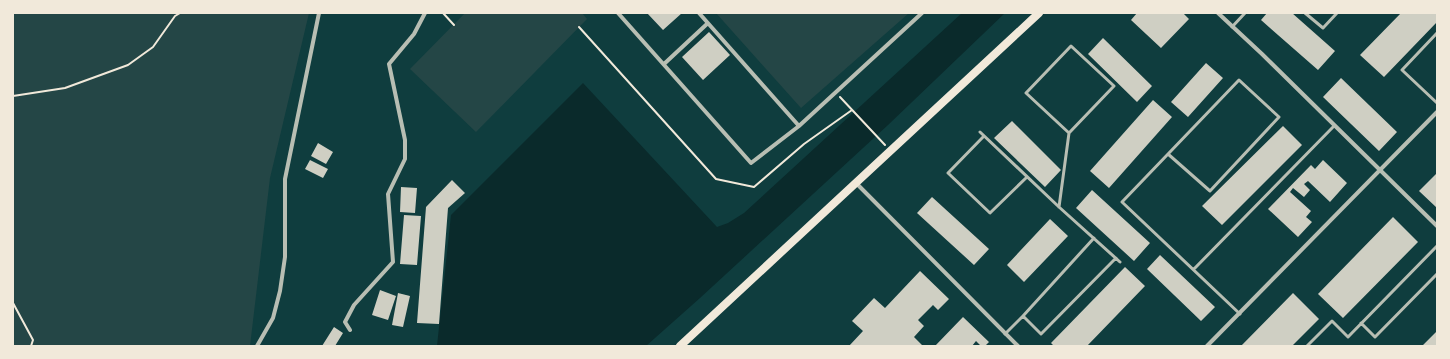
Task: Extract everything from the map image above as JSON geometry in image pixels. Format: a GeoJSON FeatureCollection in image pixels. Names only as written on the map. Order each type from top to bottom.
{"type":"FeatureCollection","features":[{"type":"Feature","properties":{"kind":"main road"},"geometry":{"type":"LineString","coordinates":[[680,346],[1039,13]]}},
{"type":"Feature","properties":{"kind":"street"},"geometry":{"type":"LineString","coordinates":[[257,346],[273,318],[280,291],[285,257],[286,179],[319,13]]}},
{"type":"Feature","properties":{"kind":"street"},"geometry":{"type":"LineString","coordinates":[[350,330],[345,322],[354,305],[393,262],[388,194],[405,159],[405,140],[389,64],[414,34],[424,13]]}},
{"type":"Feature","properties":{"kind":"street"},"geometry":{"type":"LineString","coordinates":[[618,13],[751,163],[799,126],[922,13]]}},
{"type":"Feature","properties":{"kind":"street"},"geometry":{"type":"LineString","coordinates":[[699,13],[799,126]]}},
{"type":"Feature","properties":{"kind":"street"},"geometry":{"type":"LineString","coordinates":[[1218,13],[1262,54],[1437,226]]}},
{"type":"Feature","properties":{"kind":"street"},"geometry":{"type":"LineString","coordinates":[[664,64],[708,23]]}},
{"type":"Feature","properties":{"kind":"street"},"geometry":{"type":"LineString","coordinates":[[1207,346],[1437,112]]}},
{"type":"Feature","properties":{"kind":"street"},"geometry":{"type":"LineString","coordinates":[[856,184],[1018,346]]}},
{"type":"Feature","properties":{"kind":"lane"},"geometry":{"type":"LineString","coordinates":[[1232,27],[1245,13]]}},
{"type":"Feature","properties":{"kind":"lane"},"geometry":{"type":"LineString","coordinates":[[1305,13],[1323,28],[1337,13]]}},
{"type":"Feature","properties":{"kind":"lane"},"geometry":{"type":"LineString","coordinates":[[1437,33],[1402,70],[1437,103]]}},
{"type":"Feature","properties":{"kind":"lane"},"geometry":{"type":"LineString","coordinates":[[1059,207],[1068,133],[1114,86],[1071,46],[1026,93],[1068,133]]}},
{"type":"Feature","properties":{"kind":"lane"},"geometry":{"type":"LineString","coordinates":[[1168,154],[1210,191],[1279,117],[1239,80],[1168,154],[1122,202],[1240,314]]}},
{"type":"Feature","properties":{"kind":"lane"},"geometry":{"type":"LineString","coordinates":[[1194,269],[1334,126]]}},
{"type":"Feature","properties":{"kind":"lane"},"geometry":{"type":"LineString","coordinates":[[980,132],[1059,207],[1120,262]]}},
{"type":"Feature","properties":{"kind":"lane"},"geometry":{"type":"LineString","coordinates":[[984,136],[948,173],[990,213],[1027,177]]}},
{"type":"Feature","properties":{"kind":"lane"},"geometry":{"type":"LineString","coordinates":[[1005,334],[1094,238]]}},
{"type":"Feature","properties":{"kind":"lane"},"geometry":{"type":"LineString","coordinates":[[1307,346],[1332,321],[1348,337],[1437,246]]}},
{"type":"Feature","properties":{"kind":"lane"},"geometry":{"type":"LineString","coordinates":[[1023,316],[1041,334],[1116,258]]}},
{"type":"Feature","properties":{"kind":"lane"},"geometry":{"type":"LineString","coordinates":[[1361,323],[1375,337],[1437,274]]}},
{"type":"Feature","properties":{"kind":"path"},"geometry":{"type":"LineString","coordinates":[[13,96],[65,88],[128,65],[153,47],[175,16],[180,13]]}},
{"type":"Feature","properties":{"kind":"path"},"geometry":{"type":"LineString","coordinates":[[443,13],[454,25]]}},
{"type":"Feature","properties":{"kind":"path"},"geometry":{"type":"LineString","coordinates":[[837,95],[890,150]]}},
{"type":"Feature","properties":{"kind":"path"},"geometry":{"type":"LineString","coordinates":[[13,303],[33,340],[31,346]]}},
{"type":"Feature","properties":{"kind":"shaded area"},"geometry":{"type":"Polygon","coordinates":[[[13,13],[309,13],[270,178],[250,346],[13,346],[13,13]]]}},
{"type":"Feature","properties":{"kind":"shaded area"},"geometry":{"type":"Polygon","coordinates":[[[465,13],[582,13],[587,19],[476,132],[410,69],[465,13]]]}},
{"type":"Feature","properties":{"kind":"shaded area"},"geometry":{"type":"Polygon","coordinates":[[[716,13],[909,13],[801,108],[716,13]]]}},
{"type":"Feature","properties":{"kind":"shaded area"},"geometry":{"type":"Polygon","coordinates":[[[962,13],[1005,13],[888,125],[646,346],[437,346],[451,215],[583,83],[717,227],[728,223],[744,213],[962,13]]]}},
{"type":"Feature","properties":{"kind":"building"},"geometry":{"type":"Polygon","coordinates":[[[647,13],[682,13],[663,30],[647,13]]]}},
{"type":"Feature","properties":{"kind":"building"},"geometry":{"type":"Polygon","coordinates":[[[1137,13],[1183,13],[1189,19],[1161,48],[1131,20],[1137,13]]]}},
{"type":"Feature","properties":{"kind":"building"},"geometry":{"type":"Polygon","coordinates":[[[1267,13],[1292,13],[1335,51],[1318,70],[1261,20],[1267,13]]]}},
{"type":"Feature","properties":{"kind":"building"},"geometry":{"type":"Polygon","coordinates":[[[1401,13],[1437,13],[1437,22],[1384,77],[1360,55],[1401,13]]]}},
{"type":"Feature","properties":{"kind":"building"},"geometry":{"type":"Polygon","coordinates":[[[709,32],[730,55],[703,80],[682,57],[709,32]]]}},
{"type":"Feature","properties":{"kind":"building"},"geometry":{"type":"Polygon","coordinates":[[[1103,38],[1152,86],[1137,102],[1088,54],[1103,38]]]}},
{"type":"Feature","properties":{"kind":"building"},"geometry":{"type":"Polygon","coordinates":[[[1206,63],[1223,78],[1188,117],[1171,102],[1206,63]]]}},
{"type":"Feature","properties":{"kind":"building"},"geometry":{"type":"Polygon","coordinates":[[[1341,78],[1397,132],[1379,151],[1323,97],[1341,78]]]}},
{"type":"Feature","properties":{"kind":"building"},"geometry":{"type":"Polygon","coordinates":[[[1153,100],[1172,117],[1109,188],[1090,171],[1153,100]]]}},
{"type":"Feature","properties":{"kind":"building"},"geometry":{"type":"Polygon","coordinates":[[[1012,121],[1061,170],[1045,187],[994,138],[1012,121]]]}},
{"type":"Feature","properties":{"kind":"building"},"geometry":{"type":"Polygon","coordinates":[[[1283,126],[1302,145],[1222,225],[1202,206],[1283,126]]]}},
{"type":"Feature","properties":{"kind":"building"},"geometry":{"type":"Polygon","coordinates":[[[318,143],[333,152],[326,164],[311,156],[318,143]]]}},
{"type":"Feature","properties":{"kind":"building"},"geometry":{"type":"Polygon","coordinates":[[[310,160],[328,169],[323,178],[305,169],[310,160]]]}},
{"type":"Feature","properties":{"kind":"building"},"geometry":{"type":"Polygon","coordinates":[[[1323,160],[1347,183],[1330,202],[1308,181],[1304,184],[1310,190],[1304,197],[1293,188],[1290,192],[1311,211],[1306,217],[1312,222],[1298,237],[1268,209],[1311,165],[1315,169],[1323,160]]]}},
{"type":"Feature","properties":{"kind":"building"},"geometry":{"type":"Polygon","coordinates":[[[1437,173],[1437,208],[1419,191],[1437,173]]]}},
{"type":"Feature","properties":{"kind":"building"},"geometry":{"type":"Polygon","coordinates":[[[452,180],[465,193],[448,208],[439,324],[417,323],[426,207],[452,180]]]}},
{"type":"Feature","properties":{"kind":"building"},"geometry":{"type":"Polygon","coordinates":[[[401,187],[417,188],[415,213],[400,212],[401,187]]]}},
{"type":"Feature","properties":{"kind":"building"},"geometry":{"type":"Polygon","coordinates":[[[1092,190],[1150,243],[1134,261],[1076,208],[1092,190]]]}},
{"type":"Feature","properties":{"kind":"building"},"geometry":{"type":"Polygon","coordinates":[[[932,197],[989,249],[974,265],[917,213],[932,197]]]}},
{"type":"Feature","properties":{"kind":"building"},"geometry":{"type":"Polygon","coordinates":[[[404,215],[421,216],[417,265],[400,264],[404,215]]]}},
{"type":"Feature","properties":{"kind":"building"},"geometry":{"type":"Polygon","coordinates":[[[1393,217],[1418,242],[1343,318],[1318,294],[1393,217]]]}},
{"type":"Feature","properties":{"kind":"building"},"geometry":{"type":"Polygon","coordinates":[[[1050,219],[1068,236],[1024,282],[1007,265],[1050,219]]]}},
{"type":"Feature","properties":{"kind":"building"},"geometry":{"type":"Polygon","coordinates":[[[1160,255],[1215,307],[1201,321],[1147,269],[1160,255]]]}},
{"type":"Feature","properties":{"kind":"building"},"geometry":{"type":"Polygon","coordinates":[[[1125,267],[1145,286],[1087,346],[1054,346],[1051,343],[1125,267]]]}},
{"type":"Feature","properties":{"kind":"building"},"geometry":{"type":"Polygon","coordinates":[[[920,271],[949,299],[938,310],[933,305],[918,320],[924,326],[914,337],[923,346],[849,346],[863,331],[852,321],[874,298],[885,308],[920,271]]]}},
{"type":"Feature","properties":{"kind":"building"},"geometry":{"type":"Polygon","coordinates":[[[380,290],[396,296],[388,320],[372,315],[380,290]]]}},
{"type":"Feature","properties":{"kind":"building"},"geometry":{"type":"Polygon","coordinates":[[[398,293],[410,296],[403,327],[392,325],[398,293]]]}},
{"type":"Feature","properties":{"kind":"building"},"geometry":{"type":"Polygon","coordinates":[[[1293,293],[1319,319],[1292,346],[1241,346],[1293,293]]]}},
{"type":"Feature","properties":{"kind":"building"},"geometry":{"type":"Polygon","coordinates":[[[963,317],[989,342],[985,346],[981,346],[976,341],[972,346],[935,346],[963,317]]]}},
{"type":"Feature","properties":{"kind":"building"},"geometry":{"type":"Polygon","coordinates":[[[334,327],[343,333],[335,346],[322,346],[334,327]]]}},
{"type":"Feature","properties":{"kind":"building"},"geometry":{"type":"Polygon","coordinates":[[[1437,331],[1437,346],[1422,346],[1437,331]]]}}]}
